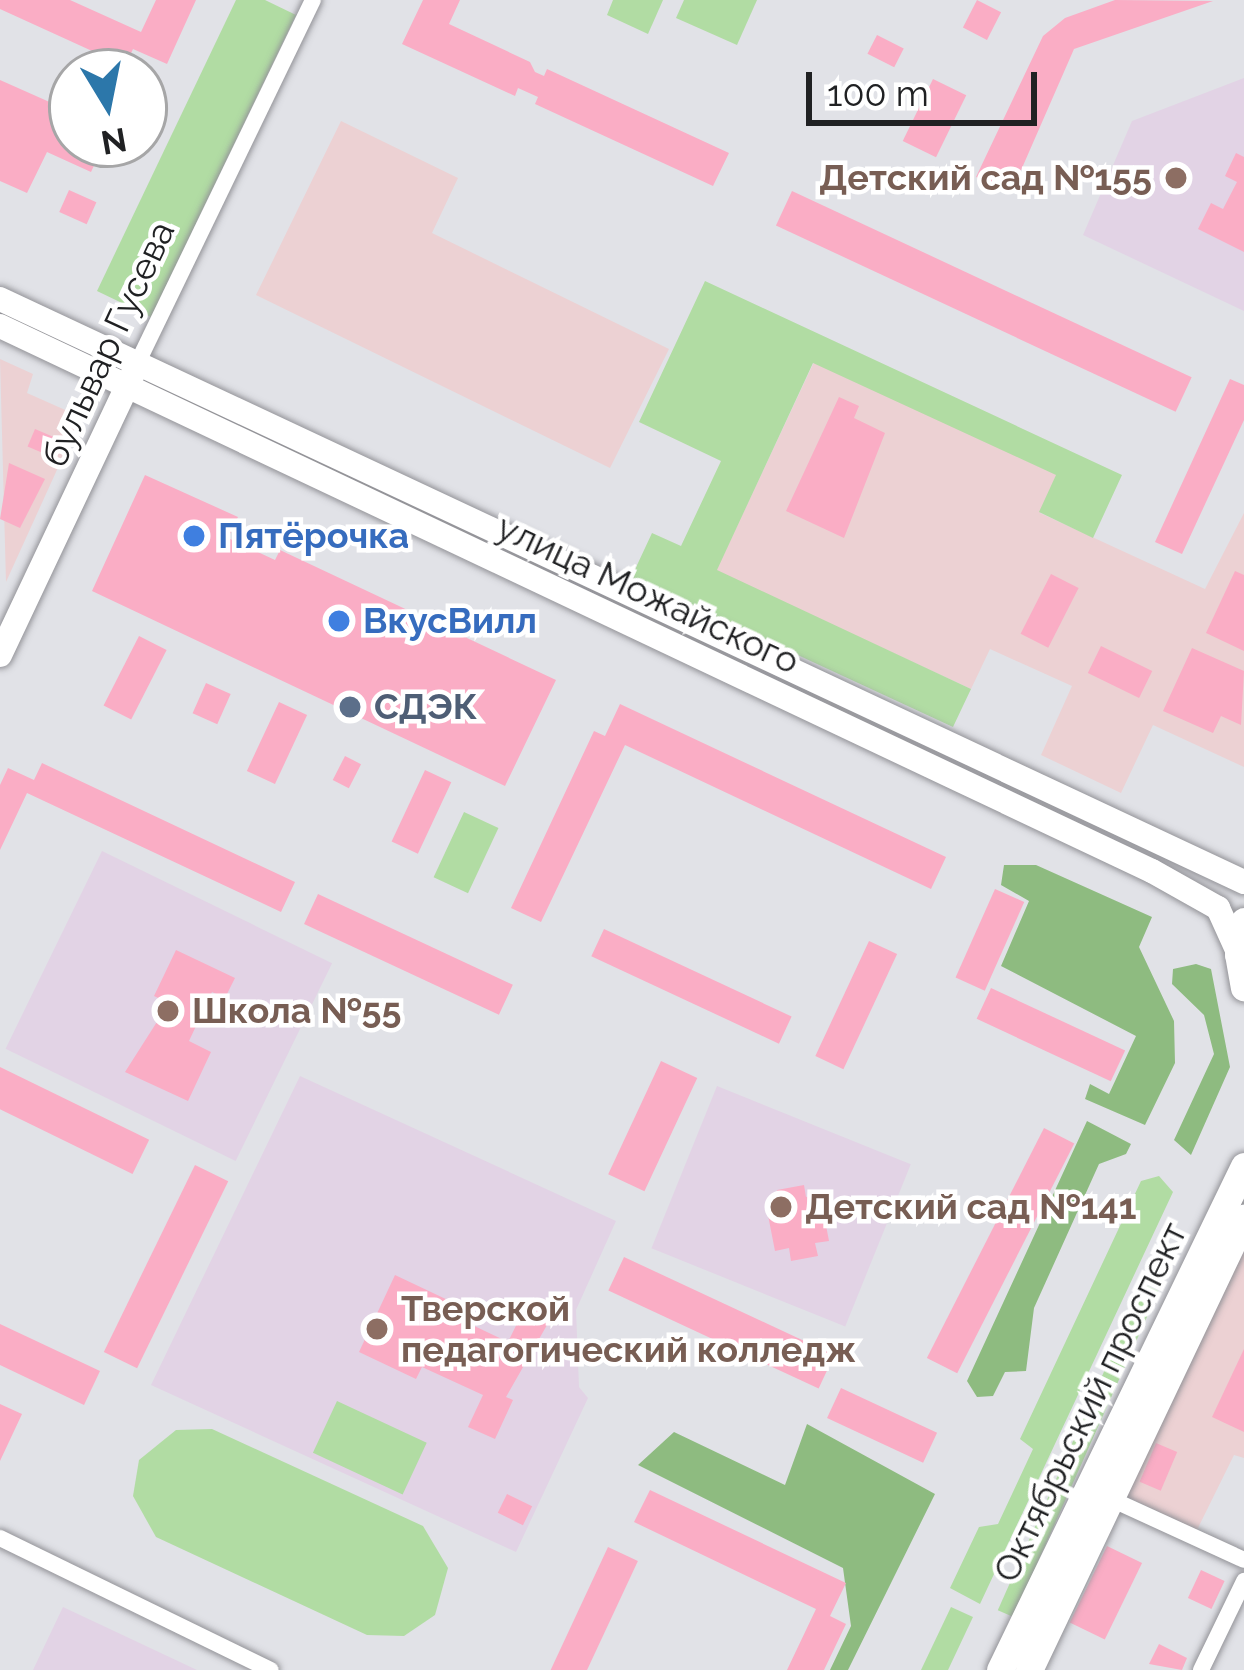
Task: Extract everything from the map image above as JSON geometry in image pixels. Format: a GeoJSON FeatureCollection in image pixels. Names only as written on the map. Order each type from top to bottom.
{"type":"FeatureCollection","features":[{"type":"Feature","properties":{"kind":"main road","name":"улица Можайского"},"geometry":{"type":"LineString","coordinates":[[0,299],[132,375],[1205,898],[1228,922],[1238,954]]}},
{"type":"Feature","properties":{"kind":"main road","name":"улица Можайского"},"geometry":{"type":"LineString","coordinates":[[0,326],[132,375],[1244,882]]}},
{"type":"Feature","properties":{"kind":"main road","name":"бульвар Гусева"},"geometry":{"type":"LineString","coordinates":[[0,655],[132,375]]}},
{"type":"Feature","properties":{"kind":"main road"},"geometry":{"type":"LineString","coordinates":[[1244,921],[1238,954],[1244,987]]}},
{"type":"Feature","properties":{"kind":"main road","name":"Октябрьский проспект"},"geometry":{"type":"LineString","coordinates":[[1000,1670],[1244,1166]]}},
{"type":"Feature","properties":{"kind":"main road","name":"Октябрьский проспект"},"geometry":{"type":"LineString","coordinates":[[1029,1670],[1243,1224]]}},
{"type":"Feature","properties":{"kind":"street","name":"бульвар Гусева"},"geometry":{"type":"LineString","coordinates":[[132,375],[313,0]]}},
{"type":"Feature","properties":{"kind":"street"},"geometry":{"type":"LineString","coordinates":[[1111,1499],[1244,1560]]}},
{"type":"Feature","properties":{"kind":"street"},"geometry":{"type":"LineString","coordinates":[[0,1538],[271,1670]]}},
{"type":"Feature","properties":{"kind":"street"},"geometry":{"type":"LineString","coordinates":[[1201,1670],[1244,1581]]}},
{"type":"Feature","properties":{"kind":"shaded area","name":"Детский сад №155"},"geometry":{"type":"Polygon","coordinates":[[[1244,78],[1244,311],[1083,235],[1132,121],[1244,78]]]}},
{"type":"Feature","properties":{"kind":"shaded area"},"geometry":{"type":"Polygon","coordinates":[[[341,121],[458,178],[432,233],[669,349],[610,468],[256,295],[341,121]]]}},
{"type":"Feature","properties":{"kind":"shaded area"},"geometry":{"type":"Polygon","coordinates":[[[0,359],[33,374],[27,393],[81,417],[6,582],[0,359]]]}},
{"type":"Feature","properties":{"kind":"shaded area"},"geometry":{"type":"Polygon","coordinates":[[[814,362],[1057,475],[1040,513],[1205,589],[1244,513],[1244,767],[1153,725],[1121,793],[1041,755],[1072,686],[990,649],[971,689],[716,571],[814,362]]]}},
{"type":"Feature","properties":{"kind":"shaded area","name":"Школа №55"},"geometry":{"type":"Polygon","coordinates":[[[102,851],[332,963],[236,1161],[6,1049],[102,851]]]}},
{"type":"Feature","properties":{"kind":"shaded area","name":"Тверской педагогический колледж"},"geometry":{"type":"Polygon","coordinates":[[[300,1076],[616,1221],[576,1310],[579,1387],[588,1398],[516,1552],[151,1385],[300,1076]]]}},
{"type":"Feature","properties":{"kind":"shaded area","name":"Детский сад №141"},"geometry":{"type":"Polygon","coordinates":[[[717,1086],[911,1164],[845,1327],[651,1248],[717,1086]]]}},
{"type":"Feature","properties":{"kind":"shaded area"},"geometry":{"type":"Polygon","coordinates":[[[1244,1242],[1244,1458],[1234,1455],[1197,1530],[1121,1494],[1244,1242]]]}},
{"type":"Feature","properties":{"kind":"shaded area"},"geometry":{"type":"Polygon","coordinates":[[[63,1607],[197,1670],[33,1670],[63,1607]]]}},
{"type":"Feature","properties":{"kind":"green space"},"geometry":{"type":"Polygon","coordinates":[[[236,0],[265,0],[296,15],[151,317],[97,291],[156,168],[168,168],[168,142],[236,0]]]}},
{"type":"Feature","properties":{"kind":"green space"},"geometry":{"type":"Polygon","coordinates":[[[613,0],[663,0],[648,34],[607,15],[613,0]]]}},
{"type":"Feature","properties":{"kind":"green space"},"geometry":{"type":"Polygon","coordinates":[[[684,0],[757,0],[737,45],[676,18],[684,0]]]}},
{"type":"Feature","properties":{"kind":"green space"},"geometry":{"type":"Polygon","coordinates":[[[705,281],[1122,475],[1093,538],[1039,512],[1056,475],[813,363],[717,570],[971,689],[953,727],[631,578],[652,533],[681,546],[721,461],[639,422],[705,281]]]}},
{"type":"Feature","properties":{"kind":"green space"},"geometry":{"type":"Polygon","coordinates":[[[464,812],[498,828],[468,893],[434,877],[464,812]]]}},
{"type":"Feature","properties":{"kind":"green space"},"geometry":{"type":"Polygon","coordinates":[[[1004,865],[1036,865],[1152,917],[1139,947],[1174,1021],[1175,1063],[1145,1125],[1085,1099],[1090,1084],[1109,1094],[1136,1036],[1001,966],[1029,901],[1001,885],[1004,865]]]}},
{"type":"Feature","properties":{"kind":"green space"},"geometry":{"type":"Polygon","coordinates":[[[1196,964],[1211,969],[1230,1067],[1191,1155],[1174,1140],[1214,1054],[1204,1015],[1172,984],[1173,969],[1196,964]]]}},
{"type":"Feature","properties":{"kind":"green space"},"geometry":{"type":"Polygon","coordinates":[[[1087,1121],[1131,1144],[1126,1154],[1099,1164],[1034,1308],[1026,1371],[1005,1372],[993,1396],[977,1397],[967,1381],[1087,1121]]]}},
{"type":"Feature","properties":{"kind":"green space"},"geometry":{"type":"Polygon","coordinates":[[[1159,1176],[1173,1192],[980,1604],[950,1588],[979,1527],[998,1524],[1033,1449],[1020,1439],[1141,1181],[1159,1176]]]}},
{"type":"Feature","properties":{"kind":"green space"},"geometry":{"type":"Polygon","coordinates":[[[1143,1284],[1159,1291],[1013,1617],[998,1610],[1143,1284]]]}},
{"type":"Feature","properties":{"kind":"green space"},"geometry":{"type":"Polygon","coordinates":[[[337,1401],[427,1443],[403,1494],[313,1453],[337,1401]]]}},
{"type":"Feature","properties":{"kind":"green space"},"geometry":{"type":"Polygon","coordinates":[[[807,1424],[935,1494],[848,1670],[830,1670],[851,1626],[843,1568],[638,1465],[674,1432],[785,1485],[807,1424]]]}},
{"type":"Feature","properties":{"kind":"green space"},"geometry":{"type":"Polygon","coordinates":[[[212,1429],[423,1526],[448,1568],[435,1615],[404,1636],[367,1635],[156,1537],[133,1496],[139,1460],[176,1430],[212,1429]]]}},
{"type":"Feature","properties":{"kind":"green space"},"geometry":{"type":"Polygon","coordinates":[[[951,1607],[973,1617],[948,1670],[921,1670],[951,1607]]]}},
{"type":"Feature","properties":{"kind":"building"},"geometry":{"type":"Polygon","coordinates":[[[0,0],[70,0],[141,32],[156,0],[196,0],[168,62],[168,48],[86,48],[0,9],[0,0]]]}},
{"type":"Feature","properties":{"kind":"building"},"geometry":{"type":"Polygon","coordinates":[[[423,0],[460,0],[449,24],[530,62],[535,72],[544,76],[547,69],[729,153],[713,186],[535,104],[538,97],[518,88],[515,96],[402,44],[423,0]]]}},
{"type":"Feature","properties":{"kind":"building"},"geometry":{"type":"Polygon","coordinates":[[[977,0],[1001,12],[987,40],[963,28],[977,0]]]}},
{"type":"Feature","properties":{"kind":"building"},"geometry":{"type":"Polygon","coordinates":[[[1115,0],[1213,1],[1074,49],[1012,191],[976,177],[1043,36],[1065,18],[1115,0]]]}},
{"type":"Feature","properties":{"kind":"building"},"geometry":{"type":"Polygon","coordinates":[[[877,35],[904,49],[894,67],[867,54],[877,35]]]}},
{"type":"Feature","properties":{"kind":"building"},"geometry":{"type":"Polygon","coordinates":[[[933,79],[966,95],[936,157],[903,141],[933,79]]]}},
{"type":"Feature","properties":{"kind":"building"},"geometry":{"type":"Polygon","coordinates":[[[0,80],[48,101],[48,152],[27,193],[0,181],[0,80]]]}},
{"type":"Feature","properties":{"kind":"building"},"geometry":{"type":"Polygon","coordinates":[[[1236,153],[1244,157],[1244,252],[1198,229],[1211,203],[1223,209],[1237,182],[1225,176],[1236,153]]]}},
{"type":"Feature","properties":{"kind":"building"},"geometry":{"type":"Polygon","coordinates":[[[69,190],[96,202],[87,224],[59,212],[69,190]]]}},
{"type":"Feature","properties":{"kind":"building"},"geometry":{"type":"Polygon","coordinates":[[[792,191],[1192,377],[1176,412],[776,225],[792,191]]]}},
{"type":"Feature","properties":{"kind":"building"},"geometry":{"type":"Polygon","coordinates":[[[1230,379],[1244,385],[1244,420],[1182,554],[1155,542],[1230,379]]]}},
{"type":"Feature","properties":{"kind":"building"},"geometry":{"type":"Polygon","coordinates":[[[839,397],[859,406],[854,418],[885,433],[844,538],[786,511],[839,397]]]}},
{"type":"Feature","properties":{"kind":"building"},"geometry":{"type":"Polygon","coordinates":[[[35,429],[54,437],[47,455],[28,446],[35,429]]]}},
{"type":"Feature","properties":{"kind":"building"},"geometry":{"type":"Polygon","coordinates":[[[9,463],[45,479],[20,528],[0,519],[9,463]]]}},
{"type":"Feature","properties":{"kind":"building"},"geometry":{"type":"Polygon","coordinates":[[[145,475],[238,517],[228,538],[275,560],[280,550],[556,680],[505,786],[92,591],[145,475]]]}},
{"type":"Feature","properties":{"kind":"building"},"geometry":{"type":"Polygon","coordinates":[[[1235,571],[1244,575],[1244,651],[1206,633],[1235,571]]]}},
{"type":"Feature","properties":{"kind":"building"},"geometry":{"type":"Polygon","coordinates":[[[1051,574],[1079,588],[1048,648],[1021,634],[1051,574]]]}},
{"type":"Feature","properties":{"kind":"building"},"geometry":{"type":"Polygon","coordinates":[[[139,636],[167,650],[131,720],[104,705],[139,636]]]}},
{"type":"Feature","properties":{"kind":"building"},"geometry":{"type":"Polygon","coordinates":[[[1101,646],[1152,671],[1139,698],[1088,673],[1101,646]]]}},
{"type":"Feature","properties":{"kind":"building"},"geometry":{"type":"Polygon","coordinates":[[[1192,648],[1244,671],[1241,725],[1221,716],[1213,733],[1163,711],[1192,648]]]}},
{"type":"Feature","properties":{"kind":"building"},"geometry":{"type":"Polygon","coordinates":[[[206,683],[231,694],[217,724],[193,713],[206,683]]]}},
{"type":"Feature","properties":{"kind":"building"},"geometry":{"type":"Polygon","coordinates":[[[279,702],[307,715],[275,784],[247,771],[279,702]]]}},
{"type":"Feature","properties":{"kind":"building"},"geometry":{"type":"Polygon","coordinates":[[[620,704],[946,857],[931,889],[625,745],[541,922],[511,908],[594,731],[605,736],[620,704]]]}},
{"type":"Feature","properties":{"kind":"building"},"geometry":{"type":"Polygon","coordinates":[[[345,756],[361,764],[349,788],[333,780],[345,756]]]}},
{"type":"Feature","properties":{"kind":"building"},"geometry":{"type":"Polygon","coordinates":[[[42,763],[295,882],[281,912],[27,793],[0,850],[0,785],[8,768],[34,780],[42,763]]]}},
{"type":"Feature","properties":{"kind":"building"},"geometry":{"type":"Polygon","coordinates":[[[425,770],[451,782],[418,854],[392,842],[425,770]]]}},
{"type":"Feature","properties":{"kind":"building"},"geometry":{"type":"Polygon","coordinates":[[[995,889],[1024,902],[985,991],[956,978],[995,889]]]}},
{"type":"Feature","properties":{"kind":"building"},"geometry":{"type":"Polygon","coordinates":[[[318,894],[513,985],[499,1015],[304,924],[318,894]]]}},
{"type":"Feature","properties":{"kind":"building"},"geometry":{"type":"Polygon","coordinates":[[[604,929],[792,1016],[779,1044],[591,956],[604,929]]]}},
{"type":"Feature","properties":{"kind":"building"},"geometry":{"type":"Polygon","coordinates":[[[869,941],[897,954],[843,1069],[815,1056],[869,941]]]}},
{"type":"Feature","properties":{"kind":"building"},"geometry":{"type":"Polygon","coordinates":[[[176,950],[235,978],[225,998],[212,992],[189,1041],[211,1052],[188,1101],[125,1072],[169,1003],[154,996],[176,950]]]}},
{"type":"Feature","properties":{"kind":"building"},"geometry":{"type":"Polygon","coordinates":[[[991,988],[1125,1051],[1111,1081],[977,1019],[991,988]]]}},
{"type":"Feature","properties":{"kind":"building"},"geometry":{"type":"Polygon","coordinates":[[[661,1061],[697,1078],[644,1191],[608,1174],[661,1061]]]}},
{"type":"Feature","properties":{"kind":"building"},"geometry":{"type":"Polygon","coordinates":[[[0,1067],[149,1140],[133,1174],[0,1109],[0,1067]]]}},
{"type":"Feature","properties":{"kind":"building"},"geometry":{"type":"Polygon","coordinates":[[[1044,1128],[1074,1143],[957,1373],[927,1358],[1044,1128]]]}},
{"type":"Feature","properties":{"kind":"building"},"geometry":{"type":"Polygon","coordinates":[[[195,1165],[228,1181],[137,1368],[104,1352],[195,1165]]]}},
{"type":"Feature","properties":{"kind":"building"},"geometry":{"type":"Polygon","coordinates":[[[804,1185],[806,1197],[820,1194],[829,1241],[815,1243],[818,1256],[791,1261],[789,1248],[775,1251],[766,1205],[779,1202],[777,1190],[804,1185]]]}},
{"type":"Feature","properties":{"kind":"building"},"geometry":{"type":"Polygon","coordinates":[[[624,1257],[834,1355],[819,1389],[608,1291],[624,1257]]]}},
{"type":"Feature","properties":{"kind":"building"},"geometry":{"type":"Polygon","coordinates":[[[395,1275],[452,1302],[447,1313],[508,1342],[529,1299],[555,1311],[506,1397],[513,1400],[495,1439],[468,1427],[483,1395],[422,1367],[416,1379],[359,1352],[395,1275]]]}},
{"type":"Feature","properties":{"kind":"building"},"geometry":{"type":"Polygon","coordinates":[[[0,1324],[100,1371],[84,1405],[0,1365],[0,1324]]]}},
{"type":"Feature","properties":{"kind":"building"},"geometry":{"type":"Polygon","coordinates":[[[1244,1349],[1244,1432],[1212,1417],[1244,1349]]]}},
{"type":"Feature","properties":{"kind":"building"},"geometry":{"type":"Polygon","coordinates":[[[841,1388],[937,1433],[923,1463],[827,1418],[841,1388]]]}},
{"type":"Feature","properties":{"kind":"building"},"geometry":{"type":"Polygon","coordinates":[[[0,1404],[22,1414],[0,1461],[0,1404]]]}},
{"type":"Feature","properties":{"kind":"building"},"geometry":{"type":"Polygon","coordinates":[[[1156,1443],[1177,1452],[1161,1491],[1140,1482],[1156,1443]]]}},
{"type":"Feature","properties":{"kind":"building"},"geometry":{"type":"Polygon","coordinates":[[[650,1490],[846,1583],[830,1616],[846,1624],[824,1670],[787,1670],[816,1609],[634,1522],[650,1490]]]}},
{"type":"Feature","properties":{"kind":"building"},"geometry":{"type":"Polygon","coordinates":[[[507,1494],[532,1506],[523,1525],[498,1513],[507,1494]]]}},
{"type":"Feature","properties":{"kind":"building"},"geometry":{"type":"Polygon","coordinates":[[[1107,1546],[1142,1563],[1105,1639],[1070,1622],[1107,1546]]]}},
{"type":"Feature","properties":{"kind":"building"},"geometry":{"type":"Polygon","coordinates":[[[608,1547],[638,1561],[587,1670],[551,1670],[608,1547]]]}},
{"type":"Feature","properties":{"kind":"building"},"geometry":{"type":"Polygon","coordinates":[[[1201,1570],[1225,1581],[1211,1609],[1188,1598],[1201,1570]]]}},
{"type":"Feature","properties":{"kind":"building"},"geometry":{"type":"Polygon","coordinates":[[[1159,1644],[1187,1658],[1182,1670],[1149,1664],[1159,1644]]]}},
{"type":"Feature","properties":{"kind":"place","name":"Детский сад №155"},"geometry":{"type":"Point","coordinates":[1176,178]}},
{"type":"Feature","properties":{"kind":"place","name":"Пятёрочка"},"geometry":{"type":"Point","coordinates":[194,536]}},
{"type":"Feature","properties":{"kind":"place","name":"ВкусВилл"},"geometry":{"type":"Point","coordinates":[339,621]}},
{"type":"Feature","properties":{"kind":"place","name":"СДЭК"},"geometry":{"type":"Point","coordinates":[350,707]}},
{"type":"Feature","properties":{"kind":"place","name":"Школа №55"},"geometry":{"type":"Point","coordinates":[168,1011]}},
{"type":"Feature","properties":{"kind":"place","name":"Детский сад №141"},"geometry":{"type":"Point","coordinates":[781,1207]}},
{"type":"Feature","properties":{"kind":"place","name":"Тверской педагогический колледж"},"geometry":{"type":"Point","coordinates":[377,1329]}}]}
